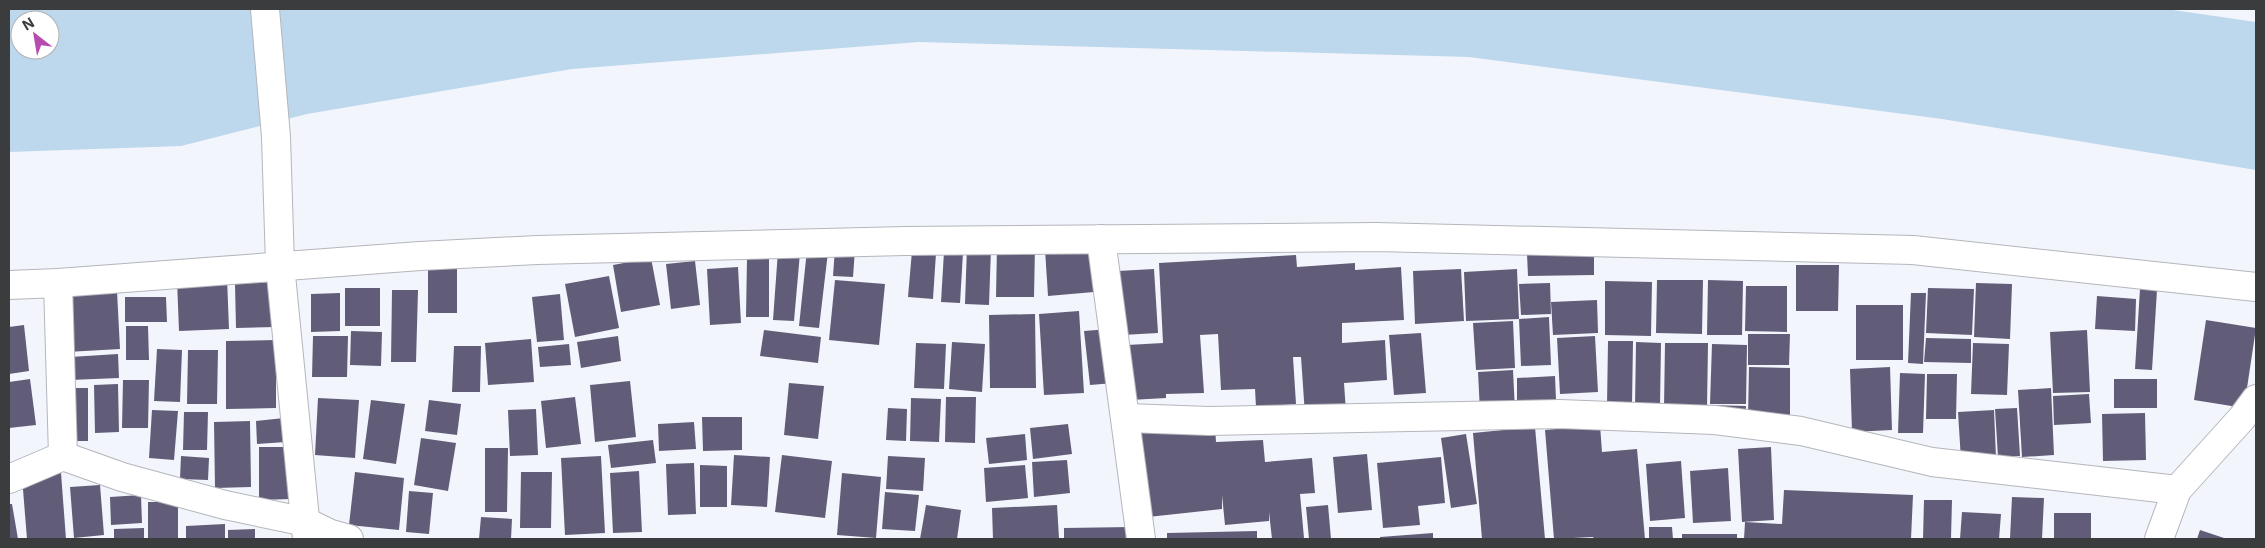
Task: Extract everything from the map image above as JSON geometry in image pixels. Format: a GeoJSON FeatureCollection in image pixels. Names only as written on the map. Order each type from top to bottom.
{"type":"FeatureCollection","features":[{"type":"Feature","properties":{"kind":"street"},"geometry":{"type":"LineString","coordinates":[[266,9],[276,137],[280,265],[307,531]]}},
{"type":"Feature","properties":{"kind":"street"},"geometry":{"type":"LineString","coordinates":[[9,285],[58,283],[280,265],[537,250],[905,241],[1376,238],[1913,250],[2256,287]]}},
{"type":"Feature","properties":{"kind":"street"},"geometry":{"type":"LineString","coordinates":[[1101,239],[1127,418],[1141,539]]}},
{"type":"Feature","properties":{"kind":"street"},"geometry":{"type":"LineString","coordinates":[[58,283],[63,456]]}},
{"type":"Feature","properties":{"kind":"street"},"geometry":{"type":"LineString","coordinates":[[2159,539],[2177,490],[2242,418],[2256,399]]}},
{"type":"Feature","properties":{"kind":"street"},"geometry":{"type":"LineString","coordinates":[[1127,418],[1209,421],[1559,414],[1715,420],[1801,431],[1932,462],[2177,490]]}},
{"type":"Feature","properties":{"kind":"street"},"geometry":{"type":"LineString","coordinates":[[9,479],[63,456],[140,482],[225,505],[307,531],[349,539]]}},
{"type":"Feature","properties":{"kind":"water"},"geometry":{"type":"Polygon","coordinates":[[[9,9],[2166,9],[2256,22],[2256,170],[1942,119],[1469,57],[919,42],[572,69],[307,114],[181,146],[9,152],[9,9]]]}},
{"type":"Feature","properties":{"kind":"building"},"geometry":{"type":"Polygon","coordinates":[[[1089,245],[1094,292],[1048,296],[1045,249],[1089,245]]]}},
{"type":"Feature","properties":{"kind":"building"},"geometry":{"type":"Polygon","coordinates":[[[997,246],[1035,246],[1034,297],[996,297],[997,246]]]}},
{"type":"Feature","properties":{"kind":"building"},"geometry":{"type":"Polygon","coordinates":[[[967,247],[991,248],[989,305],[965,304],[967,247]]]}},
{"type":"Feature","properties":{"kind":"building"},"geometry":{"type":"Polygon","coordinates":[[[835,248],[855,249],[853,277],[833,276],[835,248]]]}},
{"type":"Feature","properties":{"kind":"building"},"geometry":{"type":"Polygon","coordinates":[[[807,250],[828,252],[819,328],[799,326],[807,250]]]}},
{"type":"Feature","properties":{"kind":"building"},"geometry":{"type":"Polygon","coordinates":[[[778,251],[800,253],[794,321],[773,320],[778,251]]]}},
{"type":"Feature","properties":{"kind":"building"},"geometry":{"type":"Polygon","coordinates":[[[912,251],[936,253],[933,299],[908,297],[912,251]]]}},
{"type":"Feature","properties":{"kind":"building"},"geometry":{"type":"Polygon","coordinates":[[[944,252],[963,253],[960,303],[941,302],[944,252]]]}},
{"type":"Feature","properties":{"kind":"building"},"geometry":{"type":"Polygon","coordinates":[[[1594,253],[1594,275],[1528,276],[1527,254],[1594,253]]]}},
{"type":"Feature","properties":{"kind":"building"},"geometry":{"type":"Polygon","coordinates":[[[1296,255],[1297,267],[1355,263],[1355,270],[1401,267],[1404,320],[1342,323],[1342,343],[1385,340],[1387,380],[1344,383],[1346,412],[1305,415],[1301,357],[1293,357],[1296,404],[1256,407],[1255,389],[1221,390],[1218,334],[1200,335],[1204,393],[1166,394],[1166,398],[1130,400],[1127,345],[1163,343],[1159,263],[1296,255]]]}},
{"type":"Feature","properties":{"kind":"building"},"geometry":{"type":"Polygon","coordinates":[[[651,258],[660,305],[621,312],[613,265],[651,258]]]}},
{"type":"Feature","properties":{"kind":"building"},"geometry":{"type":"Polygon","coordinates":[[[747,258],[769,258],[769,317],[746,317],[747,258]]]}},
{"type":"Feature","properties":{"kind":"building"},"geometry":{"type":"Polygon","coordinates":[[[695,261],[700,305],[671,309],[666,264],[695,261]]]}},
{"type":"Feature","properties":{"kind":"building"},"geometry":{"type":"Polygon","coordinates":[[[1796,265],[1839,265],[1838,311],[1796,311],[1796,265]]]}},
{"type":"Feature","properties":{"kind":"building"},"geometry":{"type":"Polygon","coordinates":[[[738,267],[741,323],[710,325],[707,269],[738,267]]]}},
{"type":"Feature","properties":{"kind":"building"},"geometry":{"type":"Polygon","coordinates":[[[428,268],[457,268],[457,313],[428,313],[428,268]]]}},
{"type":"Feature","properties":{"kind":"building"},"geometry":{"type":"Polygon","coordinates":[[[1154,269],[1158,333],[1122,335],[1118,271],[1154,269]]]}},
{"type":"Feature","properties":{"kind":"building"},"geometry":{"type":"Polygon","coordinates":[[[1461,269],[1464,321],[1415,324],[1413,271],[1461,269]]]}},
{"type":"Feature","properties":{"kind":"building"},"geometry":{"type":"Polygon","coordinates":[[[1517,269],[1519,319],[1466,321],[1464,272],[1517,269]]]}},
{"type":"Feature","properties":{"kind":"building"},"geometry":{"type":"Polygon","coordinates":[[[609,276],[619,328],[575,337],[565,284],[609,276]]]}},
{"type":"Feature","properties":{"kind":"building"},"geometry":{"type":"Polygon","coordinates":[[[227,278],[229,329],[179,331],[177,280],[227,278]]]}},
{"type":"Feature","properties":{"kind":"building"},"geometry":{"type":"Polygon","coordinates":[[[835,280],[885,284],[879,345],[829,340],[835,280]]]}},
{"type":"Feature","properties":{"kind":"building"},"geometry":{"type":"Polygon","coordinates":[[[1657,280],[1703,280],[1702,334],[1656,333],[1657,280]]]}},
{"type":"Feature","properties":{"kind":"building"},"geometry":{"type":"Polygon","coordinates":[[[1708,280],[1743,281],[1742,335],[1707,335],[1708,280]]]}},
{"type":"Feature","properties":{"kind":"building"},"geometry":{"type":"Polygon","coordinates":[[[1605,281],[1652,282],[1651,336],[1605,335],[1605,281]]]}},
{"type":"Feature","properties":{"kind":"building"},"geometry":{"type":"Polygon","coordinates":[[[274,282],[275,327],[236,328],[235,284],[274,282]]]}},
{"type":"Feature","properties":{"kind":"building"},"geometry":{"type":"Polygon","coordinates":[[[1550,283],[1551,314],[1521,315],[1519,284],[1550,283]]]}},
{"type":"Feature","properties":{"kind":"building"},"geometry":{"type":"Polygon","coordinates":[[[1976,283],[2012,284],[2010,339],[1974,337],[1976,283]]]}},
{"type":"Feature","properties":{"kind":"building"},"geometry":{"type":"Polygon","coordinates":[[[1746,286],[1787,286],[1787,332],[1745,331],[1746,286]]]}},
{"type":"Feature","properties":{"kind":"building"},"geometry":{"type":"Polygon","coordinates":[[[345,288],[380,288],[380,326],[345,326],[345,288]]]}},
{"type":"Feature","properties":{"kind":"building"},"geometry":{"type":"Polygon","coordinates":[[[1928,288],[1974,289],[1972,335],[1926,333],[1928,288]]]}},
{"type":"Feature","properties":{"kind":"building"},"geometry":{"type":"Polygon","coordinates":[[[2140,289],[2157,290],[2152,370],[2135,369],[2140,289]]]}},
{"type":"Feature","properties":{"kind":"building"},"geometry":{"type":"Polygon","coordinates":[[[392,290],[418,290],[416,362],[391,362],[392,290]]]}},
{"type":"Feature","properties":{"kind":"building"},"geometry":{"type":"Polygon","coordinates":[[[117,291],[120,349],[67,352],[63,294],[117,291]]]}},
{"type":"Feature","properties":{"kind":"building"},"geometry":{"type":"Polygon","coordinates":[[[340,293],[340,331],[311,332],[311,294],[340,293]]]}},
{"type":"Feature","properties":{"kind":"building"},"geometry":{"type":"Polygon","coordinates":[[[1911,293],[1926,293],[1923,364],[1908,363],[1911,293]]]}},
{"type":"Feature","properties":{"kind":"building"},"geometry":{"type":"Polygon","coordinates":[[[560,294],[564,340],[537,342],[532,297],[560,294]]]}},
{"type":"Feature","properties":{"kind":"building"},"geometry":{"type":"Polygon","coordinates":[[[2097,296],[2136,299],[2135,331],[2095,329],[2097,296]]]}},
{"type":"Feature","properties":{"kind":"building"},"geometry":{"type":"Polygon","coordinates":[[[125,297],[166,297],[167,322],[125,322],[125,297]]]}},
{"type":"Feature","properties":{"kind":"building"},"geometry":{"type":"Polygon","coordinates":[[[1597,300],[1598,333],[1553,335],[1551,302],[1597,300]]]}},
{"type":"Feature","properties":{"kind":"building"},"geometry":{"type":"Polygon","coordinates":[[[1856,305],[1903,305],[1903,360],[1856,360],[1856,305]]]}},
{"type":"Feature","properties":{"kind":"building"},"geometry":{"type":"Polygon","coordinates":[[[1079,311],[1084,393],[1044,395],[1039,314],[1079,311]]]}},
{"type":"Feature","properties":{"kind":"building"},"geometry":{"type":"Polygon","coordinates":[[[1035,314],[1036,388],[990,388],[989,315],[1035,314]]]}},
{"type":"Feature","properties":{"kind":"building"},"geometry":{"type":"Polygon","coordinates":[[[1549,317],[1551,365],[1521,366],[1519,319],[1549,317]]]}},
{"type":"Feature","properties":{"kind":"building"},"geometry":{"type":"Polygon","coordinates":[[[2206,320],[2256,328],[2244,408],[2194,400],[2206,320]]]}},
{"type":"Feature","properties":{"kind":"building"},"geometry":{"type":"Polygon","coordinates":[[[1513,321],[1515,368],[1476,370],[1473,323],[1513,321]]]}},
{"type":"Feature","properties":{"kind":"building"},"geometry":{"type":"Polygon","coordinates":[[[24,325],[29,371],[9,374],[9,327],[24,325]]]}},
{"type":"Feature","properties":{"kind":"building"},"geometry":{"type":"Polygon","coordinates":[[[126,326],[148,326],[149,360],[126,360],[126,326]]]}},
{"type":"Feature","properties":{"kind":"building"},"geometry":{"type":"Polygon","coordinates":[[[1109,329],[1114,383],[1090,385],[1084,331],[1109,329]]]}},
{"type":"Feature","properties":{"kind":"building"},"geometry":{"type":"Polygon","coordinates":[[[764,330],[821,337],[818,363],[760,356],[764,330]]]}},
{"type":"Feature","properties":{"kind":"building"},"geometry":{"type":"Polygon","coordinates":[[[2087,330],[2090,392],[2053,393],[2050,332],[2087,330]]]}},
{"type":"Feature","properties":{"kind":"building"},"geometry":{"type":"Polygon","coordinates":[[[351,331],[382,332],[381,366],[350,365],[351,331]]]}},
{"type":"Feature","properties":{"kind":"building"},"geometry":{"type":"Polygon","coordinates":[[[1421,333],[1426,393],[1394,395],[1389,335],[1421,333]]]}},
{"type":"Feature","properties":{"kind":"building"},"geometry":{"type":"Polygon","coordinates":[[[1748,334],[1790,334],[1789,365],[1748,365],[1748,334]]]}},
{"type":"Feature","properties":{"kind":"building"},"geometry":{"type":"Polygon","coordinates":[[[313,336],[348,336],[347,377],[312,377],[313,336]]]}},
{"type":"Feature","properties":{"kind":"building"},"geometry":{"type":"Polygon","coordinates":[[[618,336],[621,361],[581,368],[577,342],[618,336]]]}},
{"type":"Feature","properties":{"kind":"building"},"geometry":{"type":"Polygon","coordinates":[[[1595,336],[1598,392],[1560,394],[1557,338],[1595,336]]]}},
{"type":"Feature","properties":{"kind":"building"},"geometry":{"type":"Polygon","coordinates":[[[1926,338],[1971,339],[1971,363],[1924,362],[1926,338]]]}},
{"type":"Feature","properties":{"kind":"building"},"geometry":{"type":"Polygon","coordinates":[[[531,339],[534,382],[488,385],[485,343],[531,339]]]}},
{"type":"Feature","properties":{"kind":"building"},"geometry":{"type":"Polygon","coordinates":[[[276,340],[276,408],[226,409],[226,341],[276,340]]]}},
{"type":"Feature","properties":{"kind":"building"},"geometry":{"type":"Polygon","coordinates":[[[1608,341],[1633,341],[1632,405],[1607,405],[1608,341]]]}},
{"type":"Feature","properties":{"kind":"building"},"geometry":{"type":"Polygon","coordinates":[[[952,342],[985,344],[982,392],[949,389],[952,342]]]}},
{"type":"Feature","properties":{"kind":"building"},"geometry":{"type":"Polygon","coordinates":[[[1636,342],[1661,343],[1660,406],[1635,406],[1636,342]]]}},
{"type":"Feature","properties":{"kind":"building"},"geometry":{"type":"Polygon","coordinates":[[[916,343],[946,344],[944,389],[914,388],[916,343]]]}},
{"type":"Feature","properties":{"kind":"building"},"geometry":{"type":"Polygon","coordinates":[[[1665,343],[1708,343],[1707,407],[1664,407],[1665,343]]]}},
{"type":"Feature","properties":{"kind":"building"},"geometry":{"type":"Polygon","coordinates":[[[1973,343],[2009,344],[2007,395],[1971,394],[1973,343]]]}},
{"type":"Feature","properties":{"kind":"building"},"geometry":{"type":"Polygon","coordinates":[[[569,344],[571,365],[540,367],[538,347],[569,344]]]}},
{"type":"Feature","properties":{"kind":"building"},"geometry":{"type":"Polygon","coordinates":[[[1712,344],[1747,345],[1746,404],[1710,404],[1712,344]]]}},
{"type":"Feature","properties":{"kind":"building"},"geometry":{"type":"Polygon","coordinates":[[[454,346],[481,346],[480,392],[452,392],[454,346]]]}},
{"type":"Feature","properties":{"kind":"building"},"geometry":{"type":"Polygon","coordinates":[[[157,349],[182,350],[180,402],[154,401],[157,349]]]}},
{"type":"Feature","properties":{"kind":"building"},"geometry":{"type":"Polygon","coordinates":[[[188,350],[218,350],[217,404],[187,404],[188,350]]]}},
{"type":"Feature","properties":{"kind":"building"},"geometry":{"type":"Polygon","coordinates":[[[118,354],[119,378],[70,380],[70,357],[118,354]]]}},
{"type":"Feature","properties":{"kind":"building"},"geometry":{"type":"Polygon","coordinates":[[[1749,367],[1790,368],[1790,418],[1748,418],[1749,367]]]}},
{"type":"Feature","properties":{"kind":"building"},"geometry":{"type":"Polygon","coordinates":[[[1890,367],[1892,430],[1852,432],[1850,369],[1890,367]]]}},
{"type":"Feature","properties":{"kind":"building"},"geometry":{"type":"Polygon","coordinates":[[[1513,370],[1515,411],[1480,412],[1478,372],[1513,370]]]}},
{"type":"Feature","properties":{"kind":"building"},"geometry":{"type":"Polygon","coordinates":[[[1900,373],[1925,374],[1923,433],[1898,433],[1900,373]]]}},
{"type":"Feature","properties":{"kind":"building"},"geometry":{"type":"Polygon","coordinates":[[[1927,374],[1957,374],[1956,419],[1926,419],[1927,374]]]}},
{"type":"Feature","properties":{"kind":"building"},"geometry":{"type":"Polygon","coordinates":[[[1555,376],[1556,400],[1517,401],[1517,378],[1555,376]]]}},
{"type":"Feature","properties":{"kind":"building"},"geometry":{"type":"Polygon","coordinates":[[[30,379],[36,425],[9,428],[9,382],[30,379]]]}},
{"type":"Feature","properties":{"kind":"building"},"geometry":{"type":"Polygon","coordinates":[[[2114,379],[2157,379],[2157,408],[2114,408],[2114,379]]]}},
{"type":"Feature","properties":{"kind":"building"},"geometry":{"type":"Polygon","coordinates":[[[123,380],[149,380],[148,428],[122,428],[123,380]]]}},
{"type":"Feature","properties":{"kind":"building"},"geometry":{"type":"Polygon","coordinates":[[[630,381],[636,437],[595,442],[590,385],[630,381]]]}},
{"type":"Feature","properties":{"kind":"building"},"geometry":{"type":"Polygon","coordinates":[[[789,383],[824,386],[818,439],[784,435],[789,383]]]}},
{"type":"Feature","properties":{"kind":"building"},"geometry":{"type":"Polygon","coordinates":[[[118,384],[119,432],[95,433],[94,385],[118,384]]]}},
{"type":"Feature","properties":{"kind":"building"},"geometry":{"type":"Polygon","coordinates":[[[69,388],[88,388],[88,441],[70,441],[69,388]]]}},
{"type":"Feature","properties":{"kind":"building"},"geometry":{"type":"Polygon","coordinates":[[[2051,388],[2054,455],[2022,457],[2018,390],[2051,388]]]}},
{"type":"Feature","properties":{"kind":"building"},"geometry":{"type":"Polygon","coordinates":[[[2089,394],[2091,423],[2054,425],[2053,396],[2089,394]]]}},
{"type":"Feature","properties":{"kind":"building"},"geometry":{"type":"Polygon","coordinates":[[[575,397],[581,444],[546,448],[541,401],[575,397]]]}},
{"type":"Feature","properties":{"kind":"building"},"geometry":{"type":"Polygon","coordinates":[[[946,397],[976,397],[975,443],[945,442],[946,397]]]}},
{"type":"Feature","properties":{"kind":"building"},"geometry":{"type":"Polygon","coordinates":[[[318,398],[359,400],[355,458],[315,455],[318,398]]]}},
{"type":"Feature","properties":{"kind":"building"},"geometry":{"type":"Polygon","coordinates":[[[911,398],[941,399],[939,442],[910,441],[911,398]]]}},
{"type":"Feature","properties":{"kind":"building"},"geometry":{"type":"Polygon","coordinates":[[[371,400],[405,404],[396,464],[363,459],[371,400]]]}},
{"type":"Feature","properties":{"kind":"building"},"geometry":{"type":"Polygon","coordinates":[[[429,400],[461,404],[457,435],[425,431],[429,400]]]}},
{"type":"Feature","properties":{"kind":"building"},"geometry":{"type":"Polygon","coordinates":[[[1710,405],[1746,406],[1745,418],[1710,417],[1710,405]]]}},
{"type":"Feature","properties":{"kind":"building"},"geometry":{"type":"Polygon","coordinates":[[[888,408],[907,409],[906,441],[886,440],[888,408]]]}},
{"type":"Feature","properties":{"kind":"building"},"geometry":{"type":"Polygon","coordinates":[[[2017,408],[2020,456],[1998,457],[1995,409],[2017,408]]]}},
{"type":"Feature","properties":{"kind":"building"},"geometry":{"type":"Polygon","coordinates":[[[536,409],[538,455],[510,456],[508,410],[536,409]]]}},
{"type":"Feature","properties":{"kind":"building"},"geometry":{"type":"Polygon","coordinates":[[[152,410],[178,411],[174,460],[149,458],[152,410]]]}},
{"type":"Feature","properties":{"kind":"building"},"geometry":{"type":"Polygon","coordinates":[[[1994,410],[1996,458],[1961,460],[1958,412],[1994,410]]]}},
{"type":"Feature","properties":{"kind":"building"},"geometry":{"type":"Polygon","coordinates":[[[184,412],[208,412],[207,450],[183,450],[184,412]]]}},
{"type":"Feature","properties":{"kind":"building"},"geometry":{"type":"Polygon","coordinates":[[[2145,413],[2146,460],[2103,461],[2102,414],[2145,413]]]}},
{"type":"Feature","properties":{"kind":"building"},"geometry":{"type":"Polygon","coordinates":[[[702,417],[742,417],[742,450],[703,451],[702,417]]]}},
{"type":"Feature","properties":{"kind":"building"},"geometry":{"type":"Polygon","coordinates":[[[284,418],[286,442],[257,444],[256,421],[284,418]]]}},
{"type":"Feature","properties":{"kind":"building"},"geometry":{"type":"Polygon","coordinates":[[[250,421],[251,487],[215,488],[214,422],[250,421]]]}},
{"type":"Feature","properties":{"kind":"building"},"geometry":{"type":"Polygon","coordinates":[[[694,422],[696,449],[659,451],[658,424],[694,422]]]}},
{"type":"Feature","properties":{"kind":"building"},"geometry":{"type":"Polygon","coordinates":[[[1068,424],[1072,454],[1033,459],[1030,428],[1068,424]]]}},
{"type":"Feature","properties":{"kind":"building"},"geometry":{"type":"Polygon","coordinates":[[[1215,425],[1216,442],[1263,440],[1265,462],[1312,458],[1315,493],[1300,494],[1304,538],[1272,539],[1269,512],[1269,521],[1225,525],[1222,495],[1222,509],[1148,517],[1141,433],[1215,425]]]}},
{"type":"Feature","properties":{"kind":"building"},"geometry":{"type":"Polygon","coordinates":[[[1600,425],[1602,452],[1637,449],[1645,539],[1594,539],[1593,537],[1554,539],[1545,430],[1600,425]]]}},
{"type":"Feature","properties":{"kind":"building"},"geometry":{"type":"Polygon","coordinates":[[[1535,427],[1545,539],[1482,539],[1473,433],[1535,427]]]}},
{"type":"Feature","properties":{"kind":"building"},"geometry":{"type":"Polygon","coordinates":[[[1025,434],[1027,460],[989,464],[986,438],[1025,434]]]}},
{"type":"Feature","properties":{"kind":"building"},"geometry":{"type":"Polygon","coordinates":[[[1466,434],[1477,504],[1451,508],[1441,438],[1466,434]]]}},
{"type":"Feature","properties":{"kind":"building"},"geometry":{"type":"Polygon","coordinates":[[[421,438],[456,443],[448,491],[414,485],[421,438]]]}},
{"type":"Feature","properties":{"kind":"building"},"geometry":{"type":"Polygon","coordinates":[[[653,440],[656,463],[611,468],[608,445],[653,440]]]}},
{"type":"Feature","properties":{"kind":"building"},"geometry":{"type":"Polygon","coordinates":[[[259,447],[291,447],[291,499],[259,500],[259,447]]]}},
{"type":"Feature","properties":{"kind":"building"},"geometry":{"type":"Polygon","coordinates":[[[1771,447],[1774,520],[1742,522],[1738,449],[1771,447]]]}},
{"type":"Feature","properties":{"kind":"building"},"geometry":{"type":"Polygon","coordinates":[[[485,448],[508,448],[507,512],[485,512],[485,448]]]}},
{"type":"Feature","properties":{"kind":"building"},"geometry":{"type":"Polygon","coordinates":[[[1367,454],[1372,510],[1338,513],[1333,457],[1367,454]]]}},
{"type":"Feature","properties":{"kind":"building"},"geometry":{"type":"Polygon","coordinates":[[[734,455],[770,457],[767,507],[731,505],[734,455]]]}},
{"type":"Feature","properties":{"kind":"building"},"geometry":{"type":"Polygon","coordinates":[[[782,455],[832,461],[825,518],[775,512],[782,455]]]}},
{"type":"Feature","properties":{"kind":"building"},"geometry":{"type":"Polygon","coordinates":[[[181,456],[209,458],[208,480],[180,479],[181,456]]]}},
{"type":"Feature","properties":{"kind":"building"},"geometry":{"type":"Polygon","coordinates":[[[601,456],[605,533],[565,535],[561,458],[601,456]]]}},
{"type":"Feature","properties":{"kind":"building"},"geometry":{"type":"Polygon","coordinates":[[[888,456],[925,458],[923,491],[886,489],[888,456]]]}},
{"type":"Feature","properties":{"kind":"building"},"geometry":{"type":"Polygon","coordinates":[[[1441,457],[1445,503],[1418,506],[1420,525],[1383,528],[1377,463],[1441,457]]]}},
{"type":"Feature","properties":{"kind":"building"},"geometry":{"type":"Polygon","coordinates":[[[1067,460],[1070,493],[1034,497],[1032,462],[1067,460]]]}},
{"type":"Feature","properties":{"kind":"building"},"geometry":{"type":"Polygon","coordinates":[[[1681,461],[1685,518],[1650,521],[1646,464],[1681,461]]]}},
{"type":"Feature","properties":{"kind":"building"},"geometry":{"type":"Polygon","coordinates":[[[694,463],[696,514],[668,515],[666,464],[694,463]]]}},
{"type":"Feature","properties":{"kind":"building"},"geometry":{"type":"Polygon","coordinates":[[[700,465],[727,466],[727,507],[700,507],[700,465]]]}},
{"type":"Feature","properties":{"kind":"building"},"geometry":{"type":"Polygon","coordinates":[[[1025,465],[1028,498],[986,502],[984,468],[1025,465]]]}},
{"type":"Feature","properties":{"kind":"building"},"geometry":{"type":"Polygon","coordinates":[[[1728,468],[1731,521],[1693,523],[1690,471],[1728,468]]]}},
{"type":"Feature","properties":{"kind":"building"},"geometry":{"type":"Polygon","coordinates":[[[639,471],[642,532],[613,533],[610,473],[639,471]]]}},
{"type":"Feature","properties":{"kind":"building"},"geometry":{"type":"Polygon","coordinates":[[[355,472],[404,478],[399,530],[349,525],[355,472]]]}},
{"type":"Feature","properties":{"kind":"building"},"geometry":{"type":"Polygon","coordinates":[[[521,472],[552,472],[551,528],[520,528],[521,472]]]}},
{"type":"Feature","properties":{"kind":"building"},"geometry":{"type":"Polygon","coordinates":[[[61,473],[66,539],[27,539],[22,477],[61,473]]]}},
{"type":"Feature","properties":{"kind":"building"},"geometry":{"type":"Polygon","coordinates":[[[842,473],[881,477],[876,538],[837,535],[842,473]]]}},
{"type":"Feature","properties":{"kind":"building"},"geometry":{"type":"Polygon","coordinates":[[[100,485],[104,535],[74,538],[70,487],[100,485]]]}},
{"type":"Feature","properties":{"kind":"building"},"geometry":{"type":"Polygon","coordinates":[[[1784,490],[1913,495],[1911,539],[1744,539],[1745,522],[1782,524],[1784,490]]]}},
{"type":"Feature","properties":{"kind":"building"},"geometry":{"type":"Polygon","coordinates":[[[409,491],[433,493],[429,534],[406,532],[409,491]]]}},
{"type":"Feature","properties":{"kind":"building"},"geometry":{"type":"Polygon","coordinates":[[[885,492],[919,495],[915,531],[882,529],[885,492]]]}},
{"type":"Feature","properties":{"kind":"building"},"geometry":{"type":"Polygon","coordinates":[[[141,495],[142,523],[111,525],[110,497],[141,495]]]}},
{"type":"Feature","properties":{"kind":"building"},"geometry":{"type":"Polygon","coordinates":[[[2012,497],[2044,498],[2042,539],[2010,539],[2012,497]]]}},
{"type":"Feature","properties":{"kind":"building"},"geometry":{"type":"Polygon","coordinates":[[[1924,500],[1952,500],[1951,539],[1923,539],[1924,500]]]}},
{"type":"Feature","properties":{"kind":"building"},"geometry":{"type":"Polygon","coordinates":[[[148,502],[178,502],[178,539],[148,539],[148,502]]]}},
{"type":"Feature","properties":{"kind":"building"},"geometry":{"type":"Polygon","coordinates":[[[9,504],[12,504],[18,539],[9,539],[9,504]]]}},
{"type":"Feature","properties":{"kind":"building"},"geometry":{"type":"Polygon","coordinates":[[[926,505],[961,510],[957,539],[920,539],[926,505]]]}},
{"type":"Feature","properties":{"kind":"building"},"geometry":{"type":"Polygon","coordinates":[[[1057,505],[1059,538],[993,539],[992,508],[1057,505]]]}},
{"type":"Feature","properties":{"kind":"building"},"geometry":{"type":"Polygon","coordinates":[[[1328,505],[1331,539],[1309,539],[1306,507],[1328,505]]]}},
{"type":"Feature","properties":{"kind":"building"},"geometry":{"type":"Polygon","coordinates":[[[1962,512],[2001,514],[1999,539],[1960,539],[1962,512]]]}},
{"type":"Feature","properties":{"kind":"building"},"geometry":{"type":"Polygon","coordinates":[[[2054,513],[2091,513],[2091,539],[2054,539],[2054,513]]]}},
{"type":"Feature","properties":{"kind":"building"},"geometry":{"type":"Polygon","coordinates":[[[481,517],[512,519],[511,539],[479,539],[481,517]]]}},
{"type":"Feature","properties":{"kind":"building"},"geometry":{"type":"Polygon","coordinates":[[[225,524],[225,539],[186,539],[186,526],[225,524]]]}},
{"type":"Feature","properties":{"kind":"building"},"geometry":{"type":"Polygon","coordinates":[[[1131,527],[1131,539],[1064,539],[1064,528],[1131,527]]]}},
{"type":"Feature","properties":{"kind":"building"},"geometry":{"type":"Polygon","coordinates":[[[1649,527],[1672,527],[1673,539],[1649,539],[1649,527]]]}},
{"type":"Feature","properties":{"kind":"building"},"geometry":{"type":"Polygon","coordinates":[[[144,528],[144,539],[114,539],[114,529],[144,528]]]}},
{"type":"Feature","properties":{"kind":"building"},"geometry":{"type":"Polygon","coordinates":[[[255,529],[255,539],[228,539],[228,530],[255,529]]]}},
{"type":"Feature","properties":{"kind":"building"},"geometry":{"type":"Polygon","coordinates":[[[2200,530],[2227,539],[2197,539],[2200,530]]]}},
{"type":"Feature","properties":{"kind":"building"},"geometry":{"type":"Polygon","coordinates":[[[1257,531],[1257,539],[1167,539],[1167,533],[1257,531]]]}},
{"type":"Feature","properties":{"kind":"building"},"geometry":{"type":"Polygon","coordinates":[[[1433,533],[1433,539],[1380,539],[1380,537],[1433,533]]]}},
{"type":"Feature","properties":{"kind":"building"},"geometry":{"type":"Polygon","coordinates":[[[1682,534],[1737,534],[1737,539],[1682,539],[1682,534]]]}}]}
